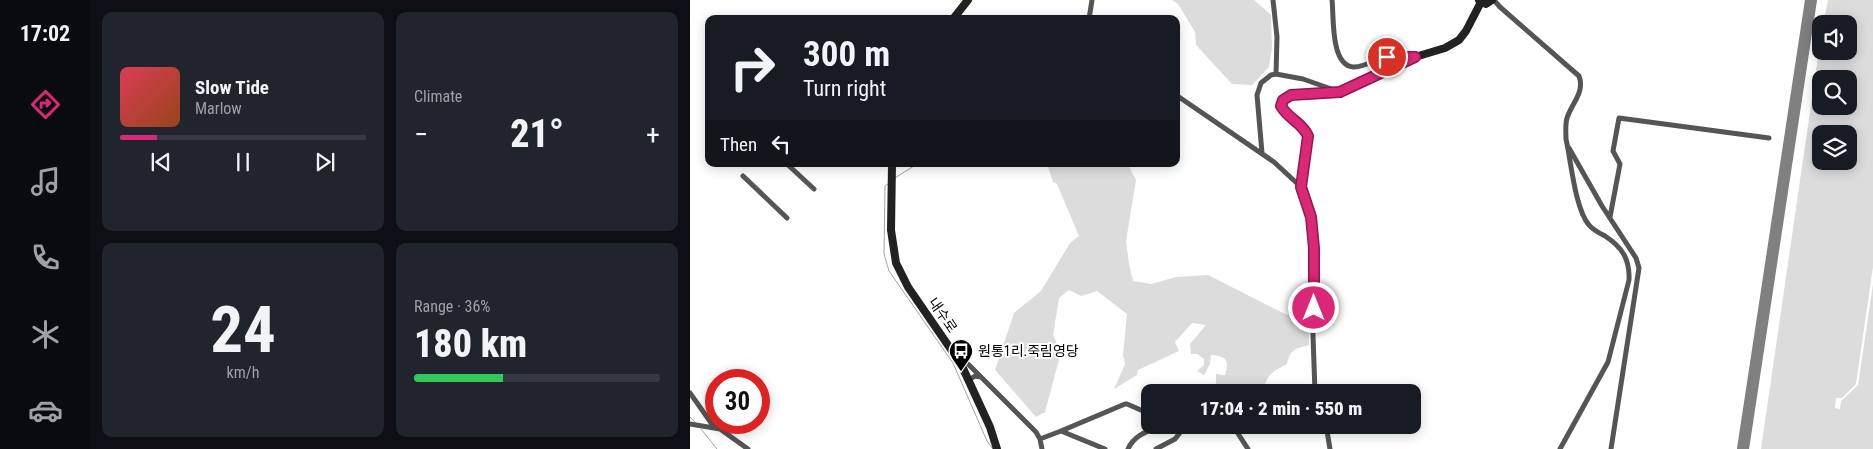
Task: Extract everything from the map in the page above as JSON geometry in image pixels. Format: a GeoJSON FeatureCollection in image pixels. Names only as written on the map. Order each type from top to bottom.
{"type":"FeatureCollection","features":[{"type":"Feature","properties":{"kind":"street"},"geometry":{"type":"LineString","coordinates":[[956,15],[968,0]]}},
{"type":"Feature","properties":{"kind":"street"},"geometry":{"type":"LineString","coordinates":[[1090,15],[1092,0]]}},
{"type":"Feature","properties":{"kind":"street"},"geometry":{"type":"LineString","coordinates":[[1273,0],[1277,36],[1276,74]]}},
{"type":"Feature","properties":{"kind":"street"},"geometry":{"type":"LineString","coordinates":[[1332,0],[1332,25],[1336,49],[1348,65],[1353,67],[1361,66],[1387,57],[1415,57]]}},
{"type":"Feature","properties":{"kind":"street"},"geometry":{"type":"LineString","coordinates":[[1316,384],[1313,336],[1314,248],[1311,217],[1301,187],[1308,136],[1300,124],[1284,112],[1281,106],[1283,100],[1291,95],[1340,92],[1415,57],[1445,48],[1459,40],[1473,20],[1480,1],[1486,4],[1493,0],[1579,76],[1581,90],[1567,120],[1572,173],[1584,218],[1594,229],[1621,248],[1627,258],[1630,269],[1629,280],[1608,362],[1560,449]]}},
{"type":"Feature","properties":{"kind":"street"},"geometry":{"type":"LineString","coordinates":[[1262,153],[1258,89],[1266,78],[1276,74],[1304,79],[1340,92]]}},
{"type":"Feature","properties":{"kind":"street"},"geometry":{"type":"LineString","coordinates":[[1180,98],[1262,153],[1301,187]]}},
{"type":"Feature","properties":{"kind":"street"},"geometry":{"type":"LineString","coordinates":[[1610,217],[1620,164],[1612,151],[1619,118],[1769,138]]}},
{"type":"Feature","properties":{"kind":"street"},"geometry":{"type":"LineString","coordinates":[[1568,146],[1602,206],[1636,258],[1639,268],[1611,449]]}},
{"type":"Feature","properties":{"kind":"street"},"geometry":{"type":"LineString","coordinates":[[789,167],[814,189]]}},
{"type":"Feature","properties":{"kind":"street","name":"내수로"},"geometry":{"type":"LineString","coordinates":[[892,167],[892,242],[896,263],[908,287],[950,346],[969,380],[990,427],[997,449]]}},
{"type":"Feature","properties":{"kind":"street"},"geometry":{"type":"LineString","coordinates":[[743,176],[787,218]]}},
{"type":"Feature","properties":{"kind":"street"},"geometry":{"type":"LineString","coordinates":[[950,346],[1029,424],[1040,439],[1042,449]]}},
{"type":"Feature","properties":{"kind":"street"},"geometry":{"type":"LineString","coordinates":[[969,380],[975,376],[981,377]]}},
{"type":"Feature","properties":{"kind":"street"},"geometry":{"type":"LineString","coordinates":[[690,394],[705,418]]}},
{"type":"Feature","properties":{"kind":"street"},"geometry":{"type":"LineString","coordinates":[[1040,439],[1125,404],[1141,410]]}},
{"type":"Feature","properties":{"kind":"street"},"geometry":{"type":"LineString","coordinates":[[690,424],[705,426]]}},
{"type":"Feature","properties":{"kind":"street"},"geometry":{"type":"LineString","coordinates":[[1062,431],[1105,449]]}},
{"type":"Feature","properties":{"kind":"street"},"geometry":{"type":"LineString","coordinates":[[728,434],[748,449]]}},
{"type":"Feature","properties":{"kind":"street"},"geometry":{"type":"LineString","coordinates":[[1128,449],[1132,442],[1143,434]]}},
{"type":"Feature","properties":{"kind":"street"},"geometry":{"type":"LineString","coordinates":[[1156,449],[1175,439],[1179,434]]}},
{"type":"Feature","properties":{"kind":"street"},"geometry":{"type":"LineString","coordinates":[[1238,434],[1248,449]]}},
{"type":"Feature","properties":{"kind":"street"},"geometry":{"type":"LineString","coordinates":[[1328,434],[1330,449]]}},
{"type":"Feature","properties":{"kind":"shaded area"},"geometry":{"type":"Polygon","coordinates":[[[1172,0],[1254,0],[1271,15],[1272,47],[1269,67],[1252,85],[1232,84],[1196,45],[1195,32],[1178,4],[1172,0]]]}},
{"type":"Feature","properties":{"kind":"shaded area"},"geometry":{"type":"Polygon","coordinates":[[[1828,0],[1873,0],[1873,267],[1856,384],[1842,398],[1836,398],[1835,408],[1840,409],[1841,401],[1858,385],[1873,284],[1873,449],[1761,449],[1812,98],[1812,115],[1857,115],[1857,70],[1816,70],[1818,60],[1857,60],[1857,15],[1825,15],[1828,0]]]}},
{"type":"Feature","properties":{"kind":"shaded area"},"geometry":{"type":"Polygon","coordinates":[[[1048,167],[1129,167],[1136,180],[1126,241],[1133,281],[1151,284],[1176,277],[1208,275],[1287,315],[1299,309],[1309,308],[1309,345],[1292,352],[1287,364],[1273,372],[1265,384],[1215,384],[1216,374],[1225,375],[1227,362],[1220,356],[1211,355],[1210,364],[1204,375],[1197,371],[1204,365],[1204,359],[1197,354],[1191,354],[1190,344],[1206,325],[1192,323],[1175,342],[1179,351],[1138,370],[1137,375],[1114,389],[1125,364],[1123,355],[1127,314],[1097,291],[1081,296],[1069,290],[1059,298],[1053,335],[1061,352],[1045,412],[1036,417],[995,370],[1014,313],[1041,291],[1070,243],[1079,236],[1057,184],[1053,182],[1048,167]]]}},
{"type":"Feature","properties":{"kind":"waterway"},"geometry":{"type":"LineString","coordinates":[[895,178],[912,167]]}},
{"type":"Feature","properties":{"kind":"waterway"},"geometry":{"type":"LineString","coordinates":[[888,184],[885,186],[884,254],[889,271],[953,363],[987,441],[993,449]]}},
{"type":"Feature","properties":{"kind":"waterway"},"geometry":{"type":"LineString","coordinates":[[690,417],[695,422]]}},
{"type":"Feature","properties":{"kind":"waterway"},"geometry":{"type":"LineString","coordinates":[[701,429],[717,449]]}},
{"type":"Feature","properties":{"kind":"taxiway"},"geometry":{"type":"LineString","coordinates":[[1743,449],[1811,0]]}},
{"type":"Feature","properties":{"kind":"place","name":"원통1리.죽림영당"},"geometry":{"type":"Point","coordinates":[961,372]}},
{"type":"Feature","properties":{"kind":"route"},"geometry":{"type":"LineString","coordinates":[[1314,308],[1314,248],[1311,217],[1301,187],[1308,136],[1305,129],[1290,118],[1281,106],[1283,100],[1291,95],[1340,92],[1415,57],[1387,57]]}}]}
